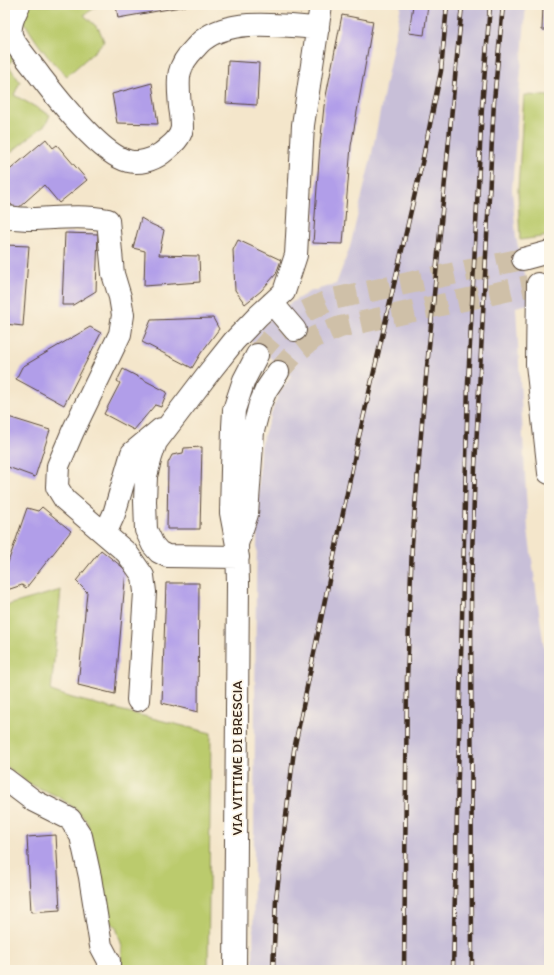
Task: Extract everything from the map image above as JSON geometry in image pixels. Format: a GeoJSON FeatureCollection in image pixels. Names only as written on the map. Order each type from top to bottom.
{"type":"FeatureCollection","features":[{"type":"Feature","properties":{"kind":"street"},"geometry":{"type":"LineString","coordinates":[[19,5],[12,22],[11,34],[20,50],[59,100],[97,141],[115,156],[128,161],[142,162],[157,156],[176,141],[182,129],[179,90],[181,67],[185,58],[203,40],[225,28],[245,25],[318,28]]}},
{"type":"Feature","properties":{"kind":"street"},"geometry":{"type":"LineString","coordinates":[[237,551],[167,556],[159,552],[153,545],[146,530],[146,476],[156,442],[170,423],[234,341],[284,292],[296,255],[303,125],[321,5]]}},
{"type":"Feature","properties":{"kind":"street"},"geometry":{"type":"LineString","coordinates":[[5,217],[31,219],[68,216],[108,220],[114,274],[123,315],[120,334],[72,431],[58,466],[57,487],[64,500],[127,553],[143,576],[145,592],[138,700]]}},
{"type":"Feature","properties":{"kind":"street"},"geometry":{"type":"LineString","coordinates":[[522,259],[549,252]]}},
{"type":"Feature","properties":{"kind":"street"},"geometry":{"type":"LineString","coordinates":[[538,284],[537,364],[549,473]]}},
{"type":"Feature","properties":{"kind":"street"},"geometry":{"type":"LineString","coordinates":[[272,303],[295,330]]}},
{"type":"Feature","properties":{"kind":"street","name":"VIA VITTIME DI BRESCIA"},"geometry":{"type":"LineString","coordinates":[[235,970],[237,551],[231,513],[234,410],[244,380],[257,355]]}},
{"type":"Feature","properties":{"kind":"street","name":"VIA VITTIME DI BRESCIA"},"geometry":{"type":"LineString","coordinates":[[237,551],[247,514],[253,431],[260,404],[266,390],[278,372]]}},
{"type":"Feature","properties":{"kind":"street"},"geometry":{"type":"LineString","coordinates":[[105,534],[114,514],[132,453],[170,423]]}},
{"type":"Feature","properties":{"kind":"street"},"geometry":{"type":"LineString","coordinates":[[5,779],[34,801],[70,819],[81,836],[90,877],[100,946],[109,961],[109,970]]}},
{"type":"Feature","properties":{"kind":"shaded area"},"geometry":{"type":"Polygon","coordinates":[[[401,5],[526,5],[512,189],[516,238],[532,303],[516,307],[528,530],[549,685],[549,762],[542,765],[549,811],[549,970],[253,970],[256,579],[260,446],[278,395],[291,376],[249,339],[284,307],[309,292],[336,284],[350,247],[371,158],[401,5]]]}},
{"type":"Feature","properties":{"kind":"green space"},"geometry":{"type":"Polygon","coordinates":[[[27,5],[99,5],[84,15],[99,29],[104,41],[67,76],[53,63],[41,48],[21,16],[27,5]]]}},
{"type":"Feature","properties":{"kind":"green space"},"geometry":{"type":"Polygon","coordinates":[[[5,48],[13,59],[8,65],[20,82],[14,95],[50,115],[46,124],[5,157],[5,48]]]}},
{"type":"Feature","properties":{"kind":"green space"},"geometry":{"type":"Polygon","coordinates":[[[524,95],[549,96],[549,236],[520,240],[518,190],[524,95]]]}},
{"type":"Feature","properties":{"kind":"green space"},"geometry":{"type":"Polygon","coordinates":[[[61,590],[51,691],[72,698],[211,733],[208,970],[121,970],[122,946],[116,927],[106,919],[94,847],[87,822],[77,810],[59,797],[28,783],[5,765],[5,606],[61,590]]]}},
{"type":"Feature","properties":{"kind":"building"},"geometry":{"type":"Polygon","coordinates":[[[116,5],[186,5],[186,6],[118,18],[116,5]]]}},
{"type":"Feature","properties":{"kind":"building"},"geometry":{"type":"Polygon","coordinates":[[[413,5],[428,5],[424,35],[409,33],[413,5]]]}},
{"type":"Feature","properties":{"kind":"building"},"geometry":{"type":"Polygon","coordinates":[[[543,5],[549,5],[549,30],[542,30],[543,5]]]}},
{"type":"Feature","properties":{"kind":"building"},"geometry":{"type":"Polygon","coordinates":[[[342,15],[373,21],[351,146],[343,244],[313,243],[324,106],[342,15]]]}},
{"type":"Feature","properties":{"kind":"building"},"geometry":{"type":"Polygon","coordinates":[[[228,61],[259,63],[257,105],[226,103],[228,61]]]}},
{"type":"Feature","properties":{"kind":"building"},"geometry":{"type":"Polygon","coordinates":[[[152,83],[158,124],[117,123],[112,94],[152,83]]]}},
{"type":"Feature","properties":{"kind":"building"},"geometry":{"type":"Polygon","coordinates":[[[46,139],[53,148],[57,145],[87,180],[59,203],[44,185],[16,210],[5,197],[5,174],[46,139]]]}},
{"type":"Feature","properties":{"kind":"building"},"geometry":{"type":"Polygon","coordinates":[[[141,218],[164,230],[159,255],[199,256],[200,282],[144,286],[145,251],[133,248],[141,218]]]}},
{"type":"Feature","properties":{"kind":"building"},"geometry":{"type":"Polygon","coordinates":[[[65,233],[98,234],[96,291],[73,305],[62,305],[65,233]]]}},
{"type":"Feature","properties":{"kind":"building"},"geometry":{"type":"Polygon","coordinates":[[[238,240],[281,260],[276,274],[261,291],[245,304],[235,290],[233,250],[238,240]]]}},
{"type":"Feature","properties":{"kind":"building"},"geometry":{"type":"Polygon","coordinates":[[[5,245],[29,246],[23,326],[5,324],[5,245]]]}},
{"type":"Feature","properties":{"kind":"building"},"geometry":{"type":"Polygon","coordinates":[[[213,318],[219,329],[192,368],[142,342],[151,320],[213,318]]]}},
{"type":"Feature","properties":{"kind":"building"},"geometry":{"type":"Polygon","coordinates":[[[90,327],[101,333],[64,405],[16,379],[22,367],[90,327]]]}},
{"type":"Feature","properties":{"kind":"building"},"geometry":{"type":"Polygon","coordinates":[[[123,369],[167,392],[161,407],[155,405],[134,430],[104,414],[120,383],[117,381],[123,369]]]}},
{"type":"Feature","properties":{"kind":"building"},"geometry":{"type":"Polygon","coordinates":[[[5,416],[50,430],[35,477],[5,466],[5,416]]]}},
{"type":"Feature","properties":{"kind":"building"},"geometry":{"type":"Polygon","coordinates":[[[202,447],[200,529],[167,529],[168,463],[172,455],[183,453],[184,448],[202,447]]]}},
{"type":"Feature","properties":{"kind":"building"},"geometry":{"type":"Polygon","coordinates":[[[42,507],[71,531],[26,588],[22,585],[10,589],[5,587],[5,571],[27,508],[38,511],[42,507]]]}},
{"type":"Feature","properties":{"kind":"building"},"geometry":{"type":"Polygon","coordinates":[[[101,550],[126,570],[115,694],[78,685],[87,592],[76,581],[101,550]]]}},
{"type":"Feature","properties":{"kind":"building"},"geometry":{"type":"Polygon","coordinates":[[[166,583],[199,583],[198,712],[162,703],[166,583]]]}},
{"type":"Feature","properties":{"kind":"building"},"geometry":{"type":"Polygon","coordinates":[[[549,765],[549,784],[548,784],[545,766],[549,765]]]}},
{"type":"Feature","properties":{"kind":"building"},"geometry":{"type":"Polygon","coordinates":[[[56,835],[60,910],[31,912],[27,837],[56,835]]]}},
{"type":"Feature","properties":{"kind":"tunnel"},"geometry":{"type":"LineString","coordinates":[[257,355],[276,333],[302,313],[332,299],[523,259]]}},
{"type":"Feature","properties":{"kind":"tunnel"},"geometry":{"type":"LineString","coordinates":[[278,372],[294,354],[315,337],[340,327],[528,286]]}},
{"type":"Feature","properties":{"kind":"railway"},"geometry":{"type":"LineString","coordinates":[[273,970],[276,899],[294,750],[357,445],[422,163],[441,71],[447,5]]}},
{"type":"Feature","properties":{"kind":"railway"},"geometry":{"type":"LineString","coordinates":[[404,970],[407,680],[412,544],[424,398],[462,5]]}},
{"type":"Feature","properties":{"kind":"railway"},"geometry":{"type":"LineString","coordinates":[[453,970],[468,383],[482,107],[490,5]]}},
{"type":"Feature","properties":{"kind":"railway"},"geometry":{"type":"LineString","coordinates":[[472,970],[471,586],[475,467],[494,101],[503,5]]}}]}
